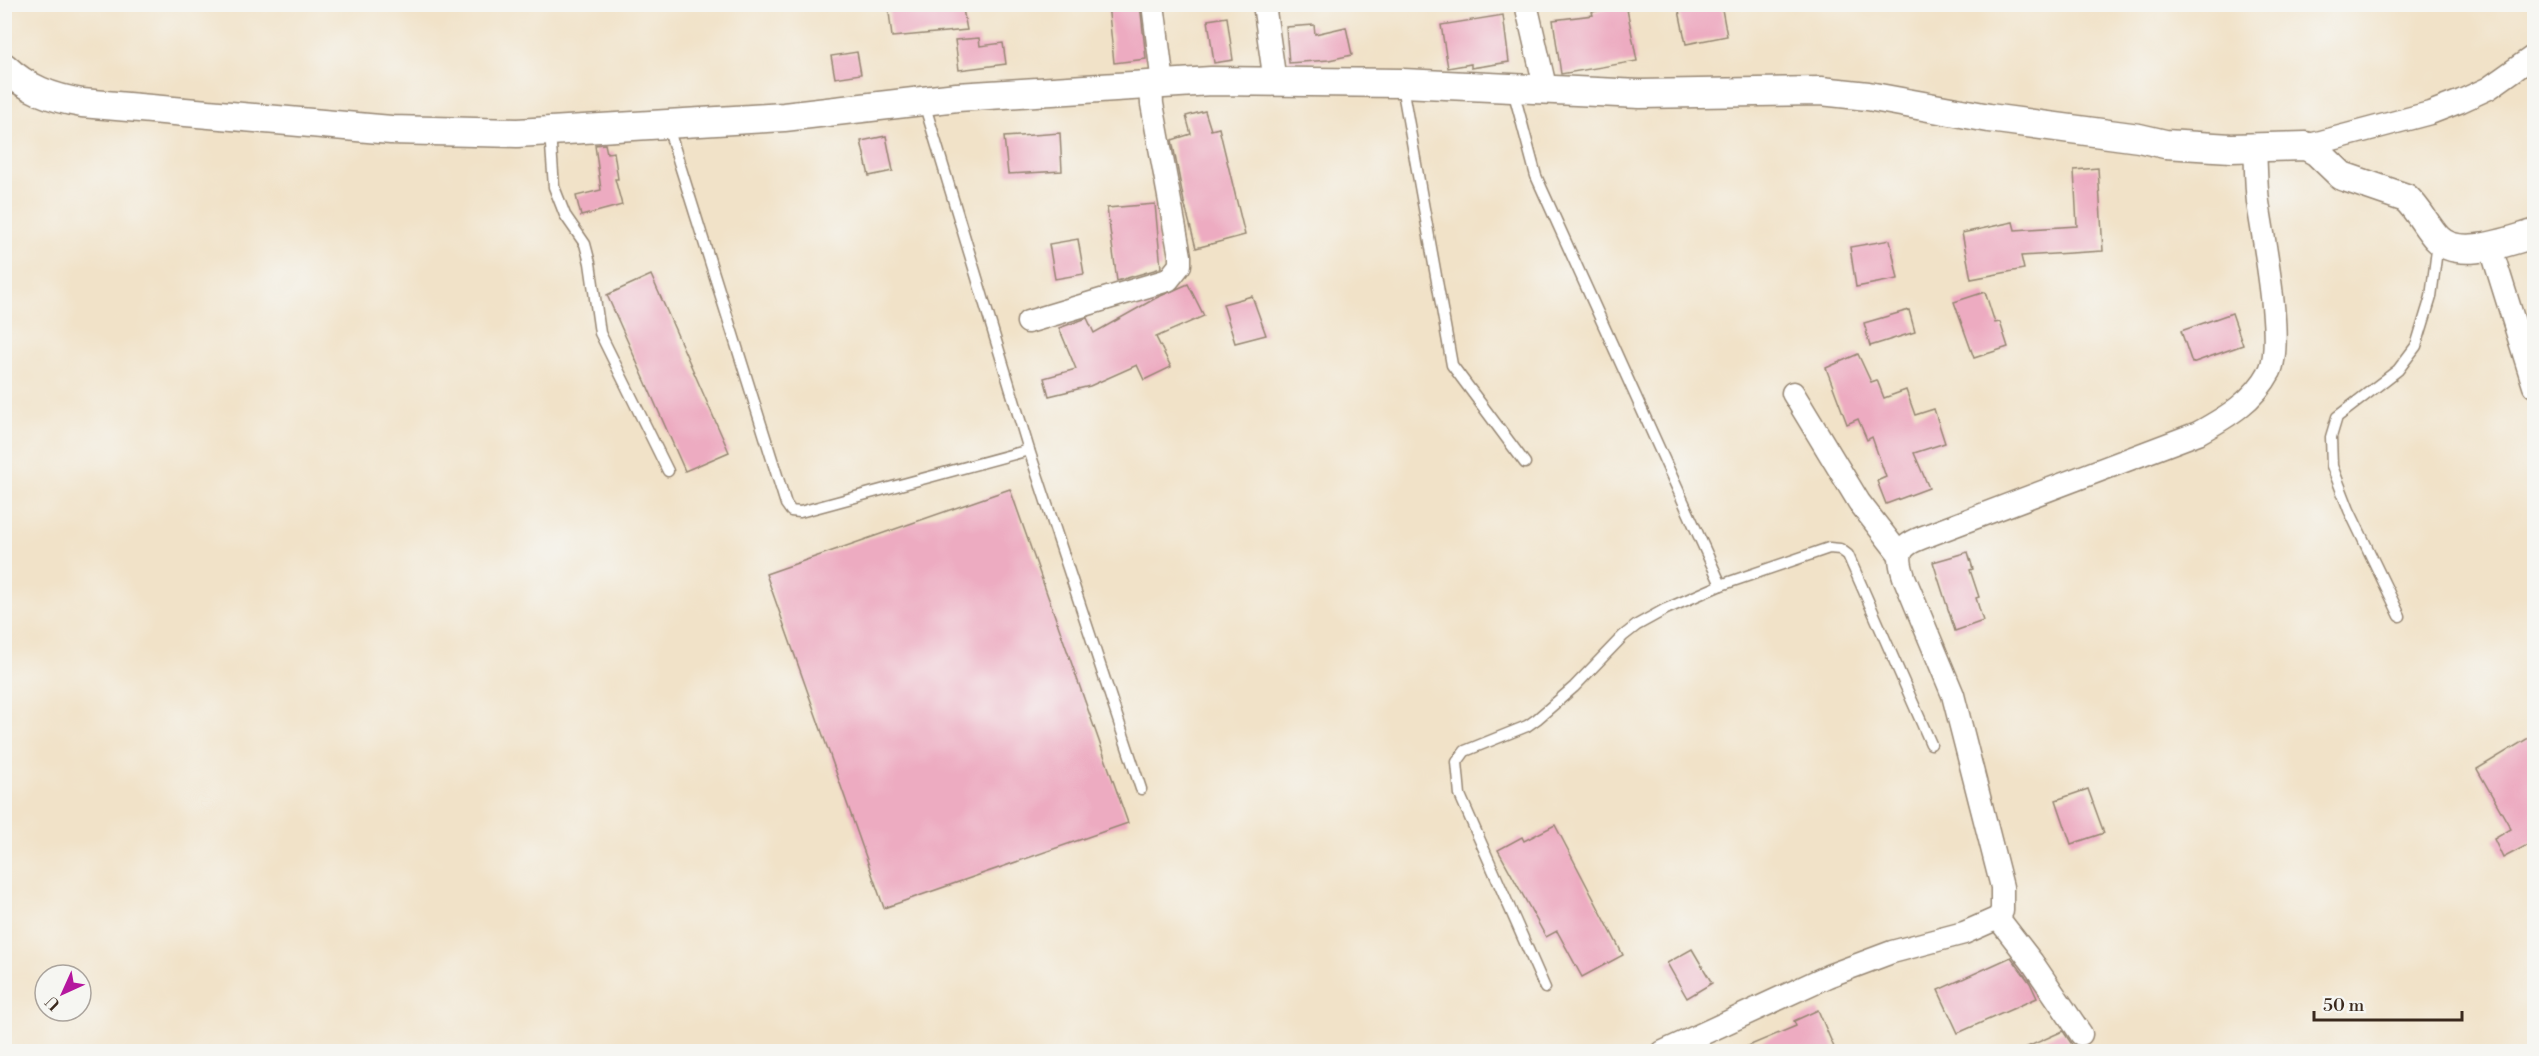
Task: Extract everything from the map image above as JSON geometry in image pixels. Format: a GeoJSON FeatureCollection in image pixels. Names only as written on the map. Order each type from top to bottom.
{"type":"FeatureCollection","features":[{"type":"Feature","properties":{"kind":"street"},"geometry":{"type":"LineString","coordinates":[[1028,322],[1168,280],[1180,266],[1152,104],[1157,85],[1153,4]]}},
{"type":"Feature","properties":{"kind":"street"},"geometry":{"type":"LineString","coordinates":[[1264,4],[1275,82]]}},
{"type":"Feature","properties":{"kind":"street"},"geometry":{"type":"LineString","coordinates":[[1526,4],[1546,91]]}},
{"type":"Feature","properties":{"kind":"street"},"geometry":{"type":"LineString","coordinates":[[4,67],[25,85],[39,92],[58,99],[82,103],[446,133],[550,131],[784,117],[923,100],[1211,81],[1402,82],[1640,94],[1794,91],[1844,93],[1989,118],[2139,138],[2165,144],[2255,147],[2306,146],[2430,112],[2489,88],[2535,56]]}},
{"type":"Feature","properties":{"kind":"street"},"geometry":{"type":"LineString","coordinates":[[2306,146],[2317,152],[2342,176],[2406,198],[2414,205],[2438,240],[2462,250],[2535,234]]}},
{"type":"Feature","properties":{"kind":"street"},"geometry":{"type":"LineString","coordinates":[[1663,1052],[1828,976],[1892,952],[1964,933],[1998,918],[2002,911],[2002,887],[1953,694],[1904,577],[1899,562],[1900,555],[1911,542],[2198,433],[2240,408],[2257,392],[2271,368],[2275,347],[2268,265],[2258,201],[2255,147]]}},
{"type":"Feature","properties":{"kind":"street"},"geometry":{"type":"LineString","coordinates":[[2490,245],[2535,386]]}},
{"type":"Feature","properties":{"kind":"street"},"geometry":{"type":"LineString","coordinates":[[1793,393],[1859,502],[1900,555]]}},
{"type":"Feature","properties":{"kind":"street"},"geometry":{"type":"LineString","coordinates":[[1998,918],[2032,962],[2081,1034]]}},
{"type":"Feature","properties":{"kind":"lane"},"geometry":{"type":"LineString","coordinates":[[1402,82],[1452,365],[1525,463]]}},
{"type":"Feature","properties":{"kind":"lane"},"geometry":{"type":"LineString","coordinates":[[1513,87],[1536,176],[1721,585]]}},
{"type":"Feature","properties":{"kind":"lane"},"geometry":{"type":"LineString","coordinates":[[923,100],[1029,450],[1141,789]]}},
{"type":"Feature","properties":{"kind":"lane"},"geometry":{"type":"LineString","coordinates":[[667,124],[786,504],[791,511],[800,512],[1029,450]]}},
{"type":"Feature","properties":{"kind":"lane"},"geometry":{"type":"LineString","coordinates":[[550,131],[554,187],[565,215],[585,244],[600,333],[668,471]]}},
{"type":"Feature","properties":{"kind":"lane"},"geometry":{"type":"LineString","coordinates":[[2400,616],[2349,510],[2331,466],[2331,437],[2337,417],[2398,370],[2416,345],[2431,297],[2438,240]]}},
{"type":"Feature","properties":{"kind":"lane"},"geometry":{"type":"LineString","coordinates":[[1545,988],[1460,795],[1457,762],[1465,751],[1527,726],[1537,719],[1574,687],[1637,625],[1666,609],[1721,585],[1829,548],[1844,551],[1848,555],[1931,744]]}},
{"type":"Feature","properties":{"kind":"building"},"geometry":{"type":"Polygon","coordinates":[[[888,4],[962,4],[967,30],[892,37],[888,4]]]}},
{"type":"Feature","properties":{"kind":"building"},"geometry":{"type":"Polygon","coordinates":[[[1108,4],[1140,4],[1146,59],[1114,63],[1108,4]]]}},
{"type":"Feature","properties":{"kind":"building"},"geometry":{"type":"Polygon","coordinates":[[[1626,4],[1637,61],[1561,74],[1553,20],[1593,15],[1592,12],[1626,4]]]}},
{"type":"Feature","properties":{"kind":"building"},"geometry":{"type":"Polygon","coordinates":[[[1721,4],[1727,36],[1686,44],[1678,6],[1721,4]]]}},
{"type":"Feature","properties":{"kind":"building"},"geometry":{"type":"Polygon","coordinates":[[[1503,15],[1509,62],[1471,68],[1471,64],[1448,68],[1441,25],[1503,15]]]}},
{"type":"Feature","properties":{"kind":"building"},"geometry":{"type":"Polygon","coordinates":[[[1227,17],[1233,60],[1214,63],[1208,20],[1227,17]]]}},
{"type":"Feature","properties":{"kind":"building"},"geometry":{"type":"Polygon","coordinates":[[[1314,25],[1315,34],[1346,27],[1352,55],[1329,60],[1289,63],[1286,27],[1314,25]]]}},
{"type":"Feature","properties":{"kind":"building"},"geometry":{"type":"Polygon","coordinates":[[[979,38],[980,46],[1003,43],[1006,64],[959,70],[955,40],[979,38]]]}},
{"type":"Feature","properties":{"kind":"building"},"geometry":{"type":"Polygon","coordinates":[[[857,52],[861,74],[835,78],[831,56],[857,52]]]}},
{"type":"Feature","properties":{"kind":"building"},"geometry":{"type":"Polygon","coordinates":[[[1205,111],[1211,130],[1219,128],[1245,235],[1196,248],[1172,140],[1191,134],[1186,116],[1205,111]]]}},
{"type":"Feature","properties":{"kind":"building"},"geometry":{"type":"Polygon","coordinates":[[[1060,133],[1062,171],[1008,174],[1004,137],[1060,133]]]}},
{"type":"Feature","properties":{"kind":"building"},"geometry":{"type":"Polygon","coordinates":[[[886,136],[893,171],[869,176],[861,141],[886,136]]]}},
{"type":"Feature","properties":{"kind":"building"},"geometry":{"type":"Polygon","coordinates":[[[605,144],[607,153],[614,152],[618,179],[615,179],[622,205],[581,216],[576,196],[601,190],[595,145],[605,144]]]}},
{"type":"Feature","properties":{"kind":"building"},"geometry":{"type":"Polygon","coordinates":[[[2098,168],[2103,251],[2021,256],[2024,269],[1971,279],[1962,233],[2013,222],[2015,230],[2077,226],[2074,170],[2098,168]]]}},
{"type":"Feature","properties":{"kind":"building"},"geometry":{"type":"Polygon","coordinates":[[[1155,204],[1161,268],[1117,281],[1107,208],[1155,204]]]}},
{"type":"Feature","properties":{"kind":"building"},"geometry":{"type":"Polygon","coordinates":[[[1078,239],[1084,274],[1055,279],[1049,244],[1078,239]]]}},
{"type":"Feature","properties":{"kind":"building"},"geometry":{"type":"Polygon","coordinates":[[[1890,240],[1898,279],[1856,287],[1850,247],[1890,240]]]}},
{"type":"Feature","properties":{"kind":"building"},"geometry":{"type":"Polygon","coordinates":[[[651,275],[729,452],[685,471],[607,295],[651,275]]]}},
{"type":"Feature","properties":{"kind":"building"},"geometry":{"type":"Polygon","coordinates":[[[1188,284],[1204,316],[1156,337],[1171,367],[1144,380],[1137,365],[1090,386],[1049,396],[1044,378],[1076,369],[1059,328],[1087,318],[1094,333],[1156,298],[1188,284]]]}},
{"type":"Feature","properties":{"kind":"building"},"geometry":{"type":"Polygon","coordinates":[[[1985,292],[1995,323],[2000,322],[2008,347],[1974,358],[1954,302],[1985,292]]]}},
{"type":"Feature","properties":{"kind":"building"},"geometry":{"type":"Polygon","coordinates":[[[1252,296],[1266,335],[1235,343],[1223,304],[1252,296]]]}},
{"type":"Feature","properties":{"kind":"building"},"geometry":{"type":"Polygon","coordinates":[[[1909,310],[1915,332],[1870,346],[1864,323],[1909,310]]]}},
{"type":"Feature","properties":{"kind":"building"},"geometry":{"type":"Polygon","coordinates":[[[2232,313],[2243,345],[2192,363],[2181,331],[2232,313]]]}},
{"type":"Feature","properties":{"kind":"building"},"geometry":{"type":"Polygon","coordinates":[[[1858,354],[1871,382],[1877,380],[1884,398],[1906,390],[1915,415],[1934,409],[1945,443],[1914,453],[1929,488],[1886,504],[1877,481],[1886,477],[1872,437],[1867,440],[1858,419],[1847,424],[1826,368],[1858,354]]]}},
{"type":"Feature","properties":{"kind":"building"},"geometry":{"type":"Polygon","coordinates":[[[1010,489],[1128,823],[884,908],[766,574],[1010,489]]]}},
{"type":"Feature","properties":{"kind":"building"},"geometry":{"type":"Polygon","coordinates":[[[1968,552],[1973,569],[1970,570],[1979,597],[1976,598],[1983,621],[1955,631],[1933,562],[1968,552]]]}},
{"type":"Feature","properties":{"kind":"building"},"geometry":{"type":"Polygon","coordinates":[[[2535,734],[2535,841],[2503,858],[2494,839],[2511,829],[2477,769],[2535,734]]]}},
{"type":"Feature","properties":{"kind":"building"},"geometry":{"type":"Polygon","coordinates":[[[2088,789],[2104,833],[2071,844],[2056,800],[2088,789]]]}},
{"type":"Feature","properties":{"kind":"building"},"geometry":{"type":"Polygon","coordinates":[[[1555,825],[1623,955],[1582,977],[1557,931],[1546,937],[1498,850],[1522,837],[1524,841],[1555,825]]]}},
{"type":"Feature","properties":{"kind":"building"},"geometry":{"type":"Polygon","coordinates":[[[1692,949],[1712,983],[1687,998],[1667,963],[1692,949]]]}},
{"type":"Feature","properties":{"kind":"building"},"geometry":{"type":"Polygon","coordinates":[[[2011,957],[2030,983],[2037,998],[1958,1033],[1938,990],[2011,957]]]}},
{"type":"Feature","properties":{"kind":"building"},"geometry":{"type":"Polygon","coordinates":[[[1818,1010],[1836,1052],[1734,1052],[1796,1026],[1794,1021],[1818,1010]]]}},
{"type":"Feature","properties":{"kind":"building"},"geometry":{"type":"Polygon","coordinates":[[[2063,1031],[2077,1052],[2016,1052],[2063,1031]]]}}]}
